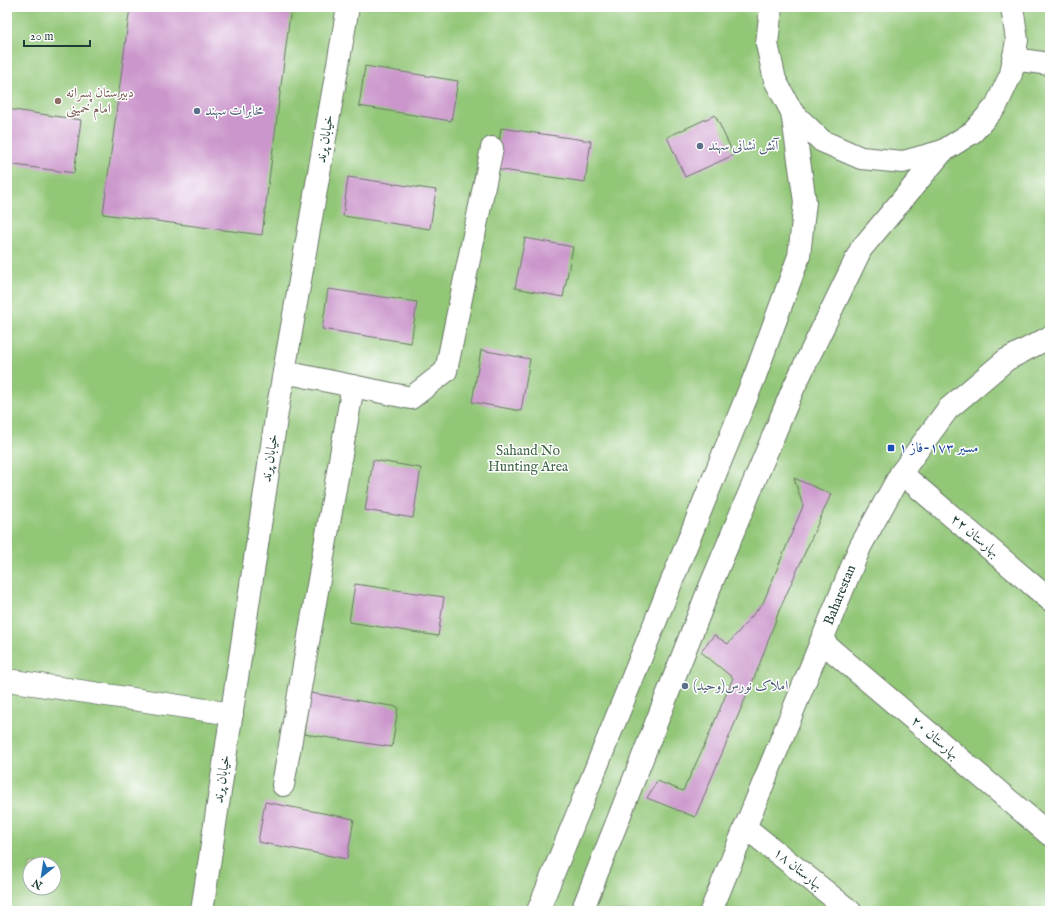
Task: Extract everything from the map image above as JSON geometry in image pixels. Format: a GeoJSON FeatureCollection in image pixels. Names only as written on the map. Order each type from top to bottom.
{"type":"FeatureCollection","features":[{"type":"Feature","properties":{"kind":"street","name":"خیابان پرند"},"geometry":{"type":"LineString","coordinates":[[202,911],[284,372],[348,7]]}},
{"type":"Feature","properties":{"kind":"street"},"geometry":{"type":"LineString","coordinates":[[767,7],[767,44],[773,73],[775,80],[792,112],[822,141],[861,158],[903,162],[943,151],[973,132],[996,106],[1011,74],[1017,40],[1012,7]]}},
{"type":"Feature","properties":{"kind":"street"},"geometry":{"type":"LineString","coordinates":[[1013,59],[1050,64]]}},
{"type":"Feature","properties":{"kind":"street"},"geometry":{"type":"LineString","coordinates":[[538,911],[755,376],[799,256],[805,202],[792,112]]}},
{"type":"Feature","properties":{"kind":"street"},"geometry":{"type":"LineString","coordinates":[[284,372],[411,398],[446,371],[492,148]]}},
{"type":"Feature","properties":{"kind":"street"},"geometry":{"type":"LineString","coordinates":[[582,911],[704,601],[794,389],[861,249],[943,151]]}},
{"type":"Feature","properties":{"kind":"street","name":"Baharestan"},"geometry":{"type":"LineString","coordinates":[[712,911],[860,547],[901,473],[948,408],[1006,360],[1047,343]]}},
{"type":"Feature","properties":{"kind":"street"},"geometry":{"type":"LineString","coordinates":[[283,785],[354,386]]}},
{"type":"Feature","properties":{"kind":"street","name":"بهارستان ۲۲"},"geometry":{"type":"LineString","coordinates":[[901,473],[1050,600]]}},
{"type":"Feature","properties":{"kind":"street","name":"بهارستان ۲۰"},"geometry":{"type":"LineString","coordinates":[[821,641],[1050,835]]}},
{"type":"Feature","properties":{"kind":"street"},"geometry":{"type":"LineString","coordinates":[[7,680],[232,714]]}},
{"type":"Feature","properties":{"kind":"street","name":"بهارستان ۱۸"},"geometry":{"type":"LineString","coordinates":[[746,827],[850,911]]}},
{"type":"Feature","properties":{"kind":"green space","name":"Sahand No Hunting Area"},"geometry":{"type":"Polygon","coordinates":[[[7,7],[1050,7],[1050,911],[7,911],[7,7]]]}},
{"type":"Feature","properties":{"kind":"building","name":"مخابرات سهند"},"geometry":{"type":"Polygon","coordinates":[[[130,7],[291,7],[262,235],[103,214],[130,7]]]}},
{"type":"Feature","properties":{"kind":"building"},"geometry":{"type":"Polygon","coordinates":[[[365,66],[458,81],[451,121],[359,106],[365,66]]]}},
{"type":"Feature","properties":{"kind":"building"},"geometry":{"type":"Polygon","coordinates":[[[7,109],[81,120],[74,173],[7,164],[7,109]]]}},
{"type":"Feature","properties":{"kind":"building","name":"آتش نشانی سهند"},"geometry":{"type":"Polygon","coordinates":[[[715,115],[734,155],[685,177],[667,137],[715,115]]]}},
{"type":"Feature","properties":{"kind":"building"},"geometry":{"type":"Polygon","coordinates":[[[501,128],[591,141],[585,182],[495,169],[501,128]]]}},
{"type":"Feature","properties":{"kind":"building"},"geometry":{"type":"Polygon","coordinates":[[[348,177],[436,190],[430,229],[343,216],[348,177]]]}},
{"type":"Feature","properties":{"kind":"building"},"geometry":{"type":"Polygon","coordinates":[[[525,238],[573,247],[563,297],[515,288],[525,238]]]}},
{"type":"Feature","properties":{"kind":"building"},"geometry":{"type":"Polygon","coordinates":[[[328,289],[417,302],[411,343],[322,329],[328,289]]]}},
{"type":"Feature","properties":{"kind":"building"},"geometry":{"type":"Polygon","coordinates":[[[481,350],[530,359],[521,411],[472,402],[481,350]]]}},
{"type":"Feature","properties":{"kind":"building"},"geometry":{"type":"Polygon","coordinates":[[[373,460],[421,468],[413,518],[365,510],[373,460]]]}},
{"type":"Feature","properties":{"kind":"building"},"geometry":{"type":"Polygon","coordinates":[[[794,478],[831,494],[779,611],[757,671],[695,817],[647,798],[657,781],[683,791],[705,744],[733,678],[701,652],[714,635],[728,644],[763,603],[803,506],[794,478]]]}},
{"type":"Feature","properties":{"kind":"building"},"geometry":{"type":"Polygon","coordinates":[[[355,584],[444,597],[438,636],[349,622],[355,584]]]}},
{"type":"Feature","properties":{"kind":"building"},"geometry":{"type":"Polygon","coordinates":[[[310,693],[398,707],[392,747],[304,734],[310,693]]]}},
{"type":"Feature","properties":{"kind":"building"},"geometry":{"type":"Polygon","coordinates":[[[265,802],[354,819],[347,859],[258,842],[265,802]]]}},
{"type":"Feature","properties":{"kind":"place","name":"دبیرستان پسرانه امام خمینی"},"geometry":{"type":"Point","coordinates":[58,101]}},
{"type":"Feature","properties":{"kind":"place","name":"مخابرات سهند"},"geometry":{"type":"Point","coordinates":[197,111]}},
{"type":"Feature","properties":{"kind":"place","name":"آتش نشانی سهند"},"geometry":{"type":"Point","coordinates":[700,146]}},
{"type":"Feature","properties":{"kind":"place","name":"مسیر ۱۷۳-فاز ۱"},"geometry":{"type":"Point","coordinates":[891,448]}},
{"type":"Feature","properties":{"kind":"place","name":"املاک نورس(وحید)"},"geometry":{"type":"Point","coordinates":[685,686]}}]}
